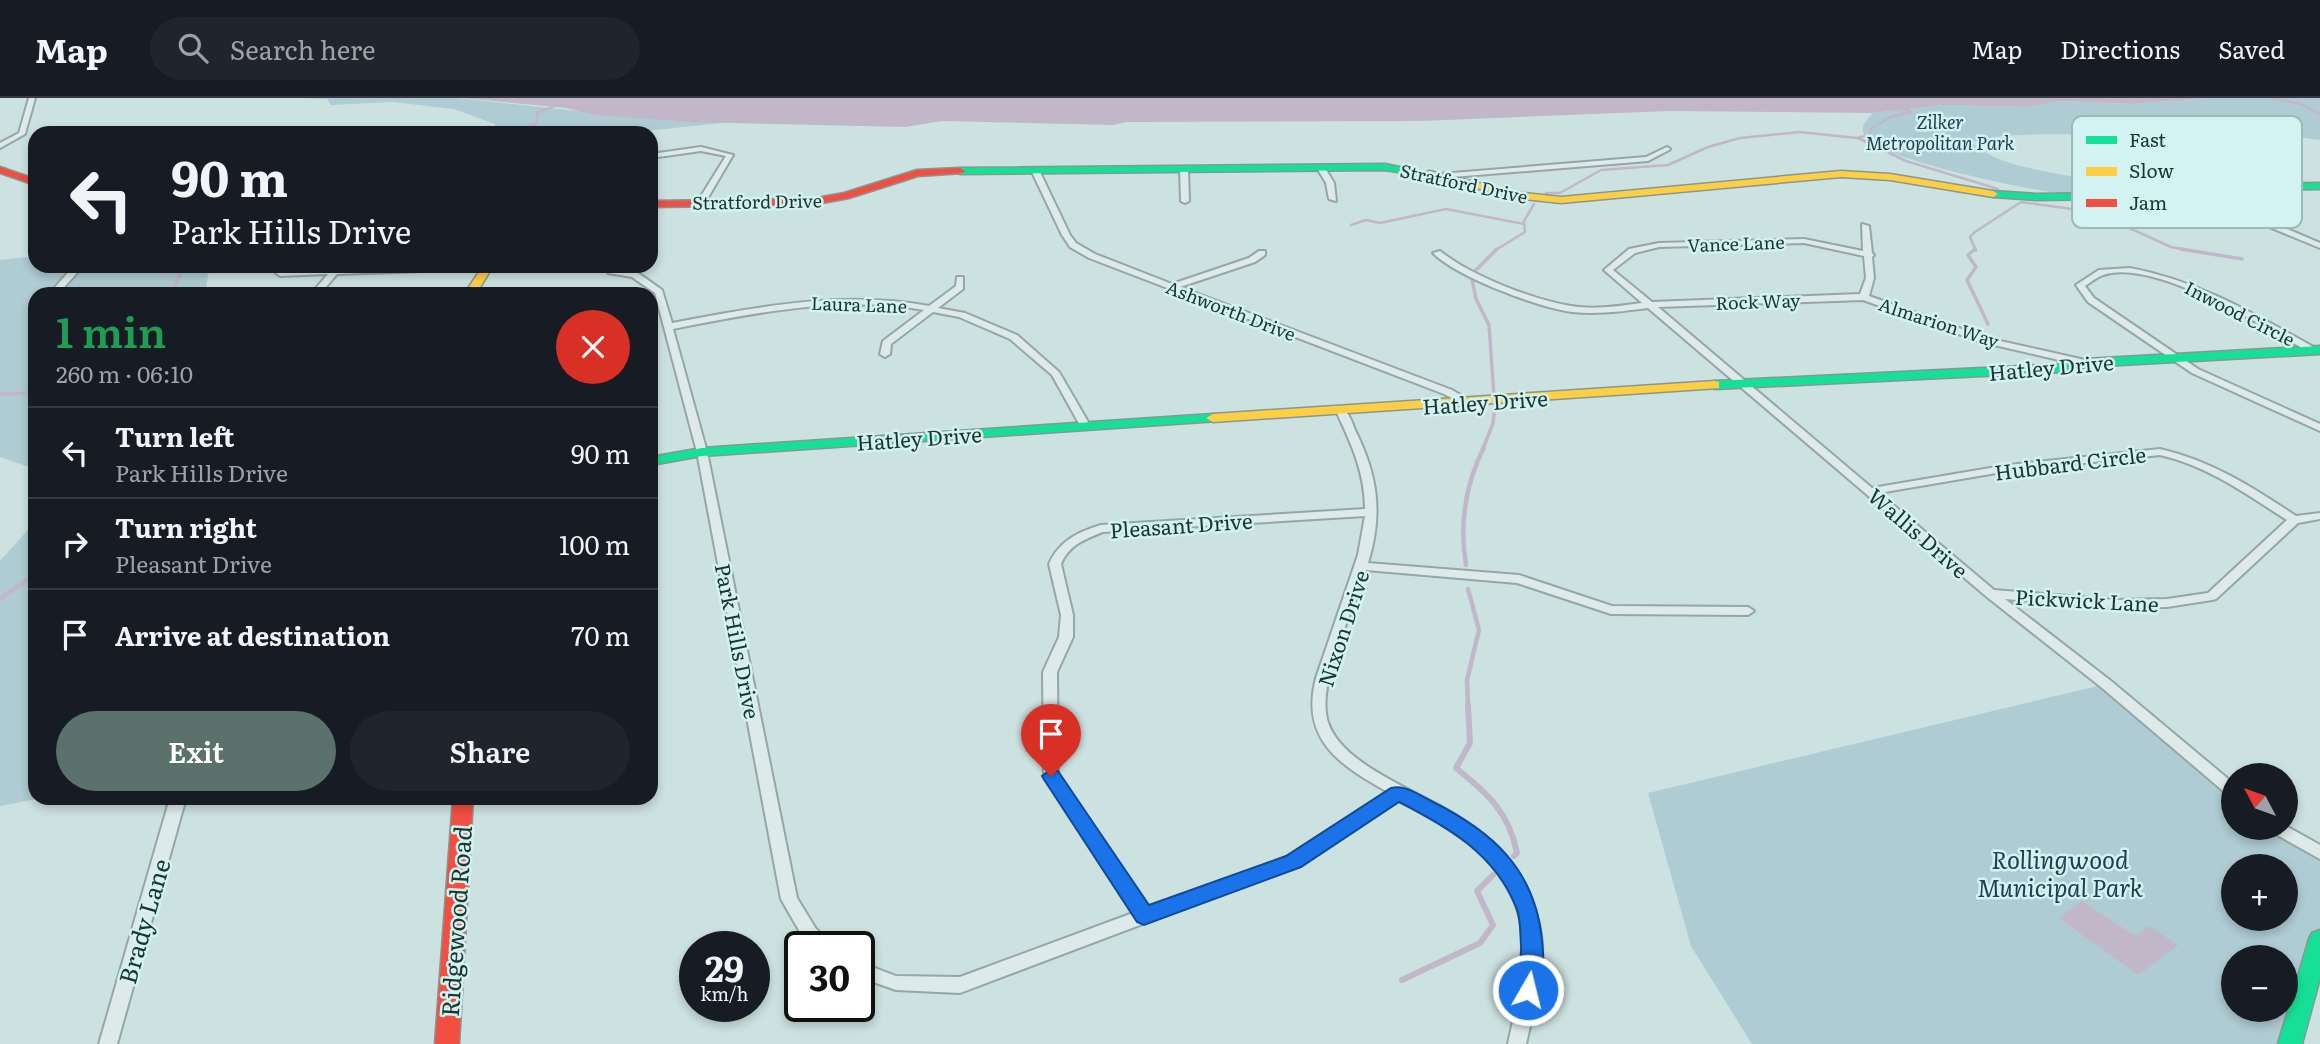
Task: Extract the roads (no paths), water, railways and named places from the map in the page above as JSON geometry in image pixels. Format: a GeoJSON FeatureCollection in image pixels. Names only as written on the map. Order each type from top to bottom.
{"type":"FeatureCollection","features":[{"type":"Feature","properties":{"kind":"street"},"geometry":{"type":"LineString","coordinates":[[0,146],[22,134],[32,98]]}},
{"type":"Feature","properties":{"kind":"street"},"geometry":{"type":"LineString","coordinates":[[658,155],[701,149],[730,155],[702,201]]}},
{"type":"Feature","properties":{"kind":"street"},"geometry":{"type":"LineString","coordinates":[[1440,176],[1648,159],[1667,149]]}},
{"type":"Feature","properties":{"kind":"street","name":"Stratford Drive"},"geometry":{"type":"LineString","coordinates":[[658,204],[820,201],[849,196],[908,173],[1385,167],[1440,176],[1505,194],[1561,200],[1841,174],[1890,177],[1986,193],[2072,196]]}},
{"type":"Feature","properties":{"kind":"street"},"geometry":{"type":"LineString","coordinates":[[1321,168],[1330,183],[1333,199]]}},
{"type":"Feature","properties":{"kind":"street"},"geometry":{"type":"LineString","coordinates":[[1184,169],[1185,201]]}},
{"type":"Feature","properties":{"kind":"street"},"geometry":{"type":"LineString","coordinates":[[0,170],[28,180]]}},
{"type":"Feature","properties":{"kind":"street","name":"Ashworth Drive"},"geometry":{"type":"LineString","coordinates":[[1035,170],[1073,245],[1112,265],[1448,392],[1469,403]]}},
{"type":"Feature","properties":{"kind":"street","name":"Stratford Drive"},"geometry":{"type":"LineString","coordinates":[[2302,186],[2320,186]]}},
{"type":"Feature","properties":{"kind":"street","name":"Almarion Way"},"geometry":{"type":"LineString","coordinates":[[1865,226],[1870,255],[1870,278],[1864,297],[1984,340],[2085,363]]}},
{"type":"Feature","properties":{"kind":"street"},"geometry":{"type":"LineString","coordinates":[[2277,228],[2320,246]]}},
{"type":"Feature","properties":{"kind":"street","name":"Vance Lane"},"geometry":{"type":"LineString","coordinates":[[1608,270],[1632,251],[1659,245],[1804,241],[1825,243],[1870,255]]}},
{"type":"Feature","properties":{"kind":"street"},"geometry":{"type":"LineString","coordinates":[[1170,286],[1252,260],[1262,253]]}},
{"type":"Feature","properties":{"kind":"street","name":"Rock Way"},"geometry":{"type":"LineString","coordinates":[[1437,253],[1453,266],[1546,304],[1572,309],[1610,310],[1651,305],[1864,297]]}},
{"type":"Feature","properties":{"kind":"street","name":"Wallis Drive"},"geometry":{"type":"LineString","coordinates":[[1608,270],[1991,594],[2106,684],[2221,781]]}},
{"type":"Feature","properties":{"kind":"street","name":"Inwood Circle"},"geometry":{"type":"LineString","coordinates":[[2175,356],[2091,300],[2080,285],[2089,276],[2103,272],[2129,271],[2168,278],[2195,287],[2317,351]]}},
{"type":"Feature","properties":{"kind":"street"},"geometry":{"type":"LineString","coordinates":[[60,287],[72,273]]}},
{"type":"Feature","properties":{"kind":"street"},"geometry":{"type":"LineString","coordinates":[[321,287],[334,273]]}},
{"type":"Feature","properties":{"kind":"street"},"geometry":{"type":"LineString","coordinates":[[623,273],[635,275],[655,287]]}},
{"type":"Feature","properties":{"kind":"street"},"geometry":{"type":"LineString","coordinates":[[885,354],[886,343],[960,287],[960,279]]}},
{"type":"Feature","properties":{"kind":"street"},"geometry":{"type":"LineString","coordinates":[[658,291],[668,327]]}},
{"type":"Feature","properties":{"kind":"street","name":"Laura Lane"},"geometry":{"type":"LineString","coordinates":[[668,327],[799,303],[853,300],[931,308],[973,320],[1030,348],[1050,365],[1075,399],[1086,427]]}},
{"type":"Feature","properties":{"kind":"street","name":"Park Hills Drive"},"geometry":{"type":"LineString","coordinates":[[668,327],[702,452],[789,899],[808,931]]}},
{"type":"Feature","properties":{"kind":"street","name":"Hatley Drive"},"geometry":{"type":"LineString","coordinates":[[658,460],[702,452],[1739,383],[2064,368],[2085,363],[2175,356],[2317,351]]}},
{"type":"Feature","properties":{"kind":"street"},"geometry":{"type":"LineString","coordinates":[[2175,356],[2195,372],[2320,428]]}},
{"type":"Feature","properties":{"kind":"street","name":"Nixon Drive"},"geometry":{"type":"LineString","coordinates":[[1341,411],[1362,454],[1371,495],[1371,512],[1363,566],[1346,602],[1320,685],[1320,721],[1335,745],[1358,767],[1398,793],[1453,820],[1501,860],[1528,909],[1534,964],[1517,1044]]}},
{"type":"Feature","properties":{"kind":"street","name":"Hubbard Circle"},"geometry":{"type":"LineString","coordinates":[[1872,491],[2008,468],[2160,452],[2182,456],[2224,474],[2294,520]]}},
{"type":"Feature","properties":{"kind":"street","name":"Pleasant Drive"},"geometry":{"type":"LineString","coordinates":[[1144,916],[1051,776],[1050,672],[1066,637],[1067,615],[1055,564],[1058,555],[1063,547],[1101,529],[1371,512]]}},
{"type":"Feature","properties":{"kind":"street"},"geometry":{"type":"LineString","coordinates":[[2294,520],[2320,516]]}},
{"type":"Feature","properties":{"kind":"street","name":"Pickwick Lane"},"geometry":{"type":"LineString","coordinates":[[1991,594],[2116,604],[2167,603],[2212,596],[2294,520]]}},
{"type":"Feature","properties":{"kind":"street"},"geometry":{"type":"LineString","coordinates":[[1363,566],[1519,579],[1611,610],[1748,611]]}},
{"type":"Feature","properties":{"kind":"street"},"geometry":{"type":"LineString","coordinates":[[875,975],[897,983],[960,985],[1293,862],[1398,793]]}},
{"type":"Feature","properties":{"kind":"street","name":"Brady Lane"},"geometry":{"type":"LineString","coordinates":[[108,1044],[176,805]]}},
{"type":"Feature","properties":{"kind":"street","name":"Ridgewood Road"},"geometry":{"type":"LineString","coordinates":[[447,1044],[463,805]]}},
{"type":"Feature","properties":{"kind":"street"},"geometry":{"type":"LineString","coordinates":[[2298,840],[2320,853]]}},
{"type":"Feature","properties":{"kind":"street"},"geometry":{"type":"LineString","coordinates":[[2290,1044],[2320,939]]}},
{"type":"Feature","properties":{"kind":"waterway"},"geometry":{"type":"LineString","coordinates":[[2271,98],[2301,104],[2320,114]]}},
{"type":"Feature","properties":{"kind":"waterway"},"geometry":{"type":"LineString","coordinates":[[529,126],[537,123],[537,113],[557,105]]}},
{"type":"Feature","properties":{"kind":"waterway"},"geometry":{"type":"LineString","coordinates":[[1546,193],[1560,193],[1601,170],[1668,165],[1708,147],[1740,138],[1799,132],[1857,138],[1870,135],[1871,129],[1890,117],[1911,112],[1904,109]]}},
{"type":"Feature","properties":{"kind":"waterway"},"geometry":{"type":"LineString","coordinates":[[1858,138],[1906,161],[1998,189]]}},
{"type":"Feature","properties":{"kind":"waterway"},"geometry":{"type":"LineString","coordinates":[[1976,251],[1970,237],[2021,202],[2072,209]]}},
{"type":"Feature","properties":{"kind":"waterway"},"geometry":{"type":"LineString","coordinates":[[1497,249],[1525,232],[1524,221],[1534,204]]}},
{"type":"Feature","properties":{"kind":"waterway"},"geometry":{"type":"LineString","coordinates":[[1351,225],[1366,220],[1380,223],[1446,209],[1524,224]]}},
{"type":"Feature","properties":{"kind":"waterway"},"geometry":{"type":"LineString","coordinates":[[2129,228],[2171,247],[2185,250]]}},
{"type":"Feature","properties":{"kind":"waterway"},"geometry":{"type":"LineString","coordinates":[[1475,271],[1497,249]]}},
{"type":"Feature","properties":{"kind":"waterway"},"geometry":{"type":"LineString","coordinates":[[1975,249],[1968,255],[1976,267],[1967,280],[1988,324]]}},
{"type":"Feature","properties":{"kind":"waterway"},"geometry":{"type":"LineString","coordinates":[[2185,250],[2242,259]]}},
{"type":"Feature","properties":{"kind":"waterway"},"geometry":{"type":"LineString","coordinates":[[2185,250],[2192,251]]}},
{"type":"Feature","properties":{"kind":"waterway"},"geometry":{"type":"LineString","coordinates":[[174,287],[181,273]]}},
{"type":"Feature","properties":{"kind":"waterway"},"geometry":{"type":"LineString","coordinates":[[1472,279],[1476,299],[1489,325],[1494,396]]}},
{"type":"Feature","properties":{"kind":"waterway"},"geometry":{"type":"LineString","coordinates":[[0,394],[28,393]]}},
{"type":"Feature","properties":{"kind":"waterway"},"geometry":{"type":"LineString","coordinates":[[1483,449],[1493,423],[1495,406]]}},
{"type":"Feature","properties":{"kind":"waterway"},"geometry":{"type":"LineString","coordinates":[[1466,565],[1463,534],[1465,504],[1483,449]]}},
{"type":"Feature","properties":{"kind":"waterway"},"geometry":{"type":"LineString","coordinates":[[0,599],[28,579]]}},
{"type":"Feature","properties":{"kind":"waterway"},"geometry":{"type":"LineString","coordinates":[[1468,589],[1479,630],[1467,680],[1468,707]]}},
{"type":"Feature","properties":{"kind":"waterway"},"geometry":{"type":"LineString","coordinates":[[1468,705],[1470,743],[1456,768],[1487,795],[1502,815],[1513,839],[1517,853],[1514,856]]}},
{"type":"Feature","properties":{"kind":"waterway"},"geometry":{"type":"LineString","coordinates":[[1402,980],[1480,943],[1493,925],[1477,891],[1493,875]]}},
{"type":"Feature","properties":{"kind":"park label","name":"Zilker Metropolitan Park"},"geometry":{"type":"Point","coordinates":[1940,131]}},
{"type":"Feature","properties":{"kind":"park label","name":"Rollingwood Municipal Park"},"geometry":{"type":"Point","coordinates":[2060,872]}}]}
